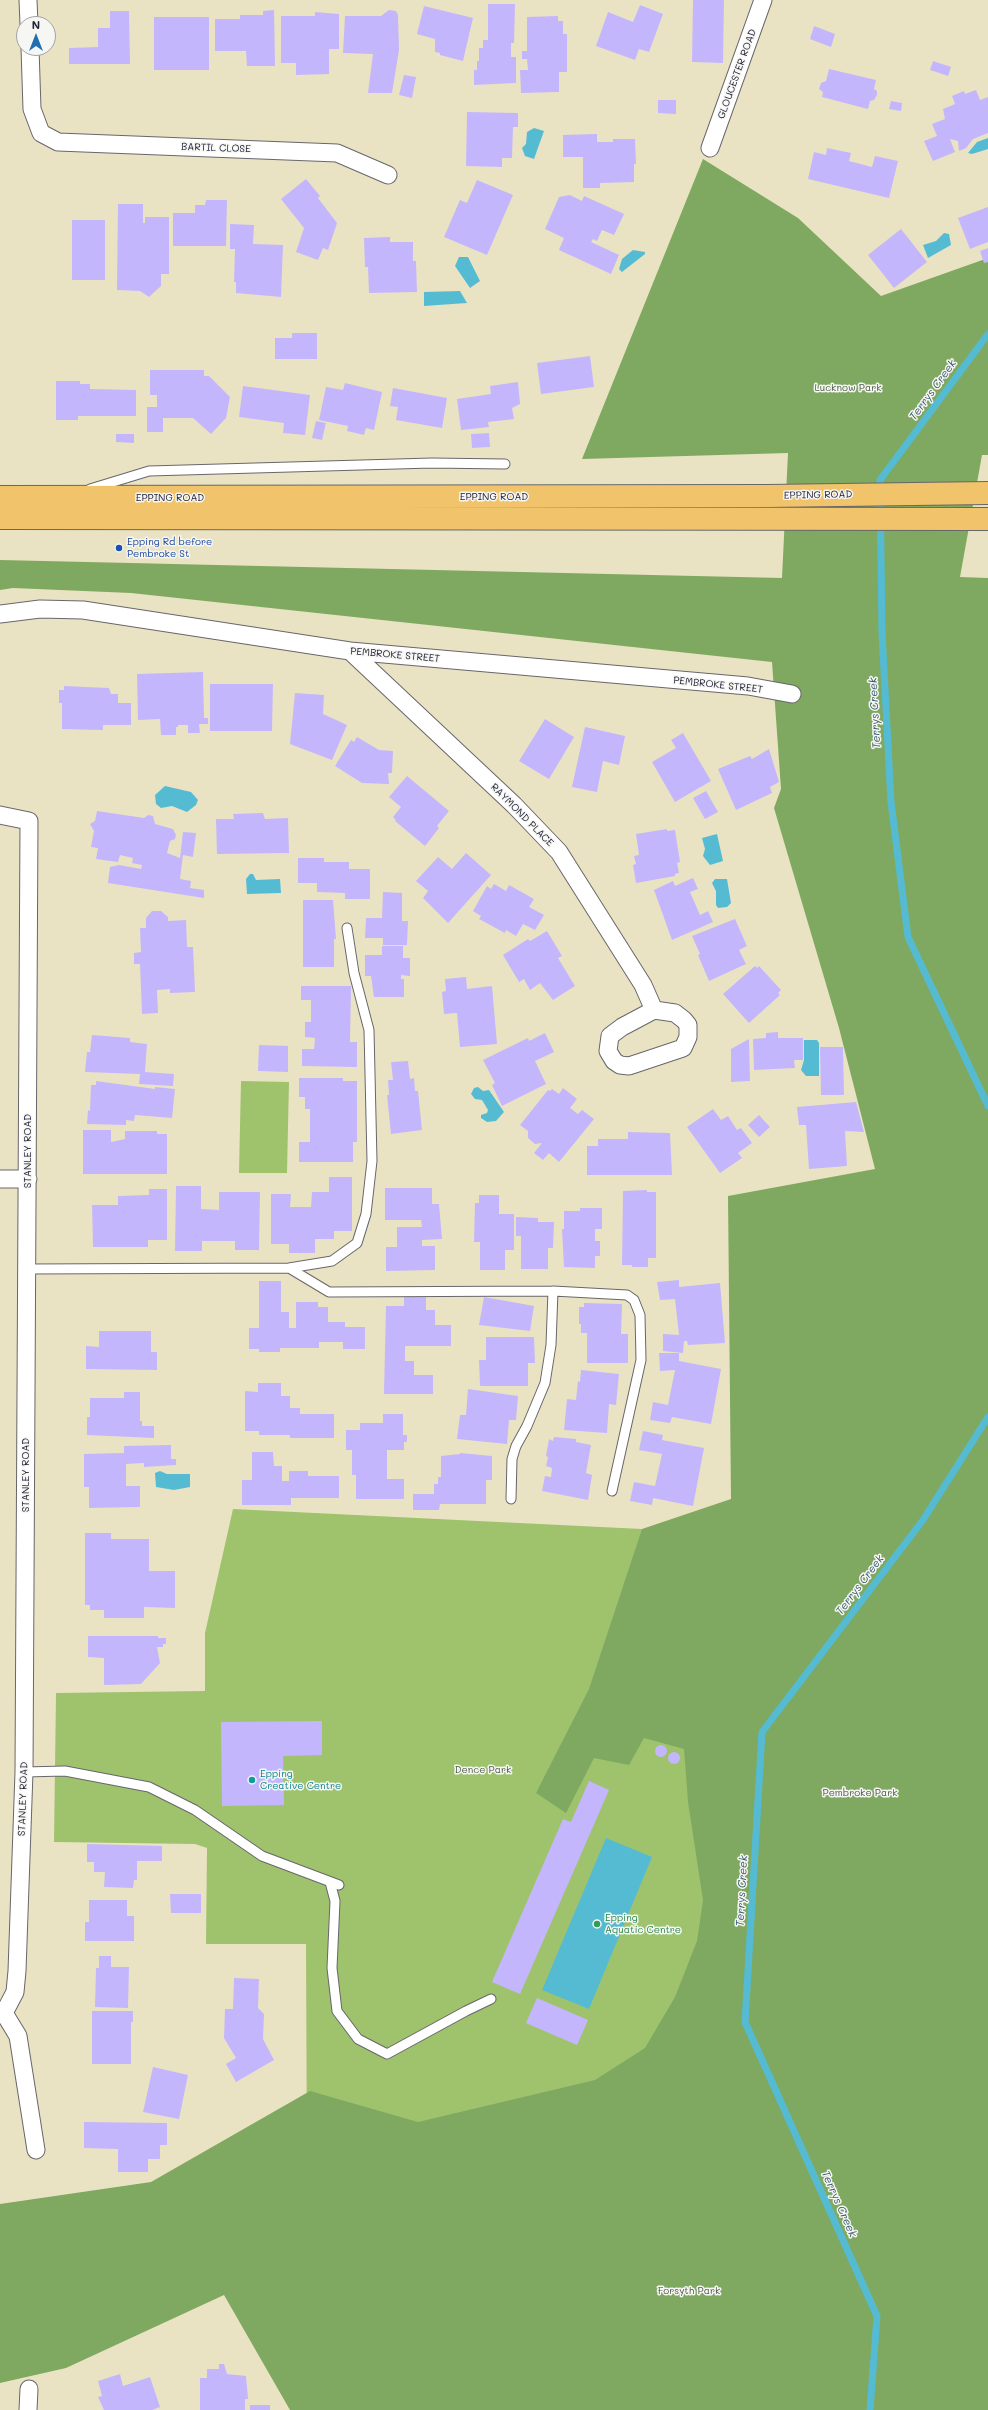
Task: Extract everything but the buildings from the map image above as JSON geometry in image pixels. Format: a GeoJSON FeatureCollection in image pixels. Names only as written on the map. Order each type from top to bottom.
{"type":"FeatureCollection","features":[{"type":"Feature","properties":{"kind":"main road","name":"EPPING ROAD"},"geometry":{"type":"LineString","coordinates":[[0,497],[767,496],[985,493]]}},
{"type":"Feature","properties":{"kind":"main road","name":"EPPING ROAD"},"geometry":{"type":"LineString","coordinates":[[0,518],[767,520],[985,519]]}},
{"type":"Feature","properties":{"kind":"street"},"geometry":{"type":"LineString","coordinates":[[28,0],[29,16]]}},
{"type":"Feature","properties":{"kind":"street","name":"GLOUCESTER ROAD"},"geometry":{"type":"LineString","coordinates":[[710,148],[763,0]]}},
{"type":"Feature","properties":{"kind":"street","name":"BARTIL CLOSE"},"geometry":{"type":"LineString","coordinates":[[30,56],[32,110],[41,132],[58,142],[337,153],[388,175]]}},
{"type":"Feature","properties":{"kind":"street","name":"PEMBROKE STREET"},"geometry":{"type":"LineString","coordinates":[[0,614],[40,609],[84,610],[350,651],[748,686],[792,694]]}},
{"type":"Feature","properties":{"kind":"street","name":"RAYMOND PLACE"},"geometry":{"type":"LineString","coordinates":[[350,651],[514,805],[559,852],[643,985],[654,1010]]}},
{"type":"Feature","properties":{"kind":"street","name":"STANLEY ROAD"},"geometry":{"type":"LineString","coordinates":[[0,815],[29,822],[24,1772],[18,1971],[15,1992],[2,2014],[18,2036],[36,2150]]}},
{"type":"Feature","properties":{"kind":"street"},"geometry":{"type":"LineString","coordinates":[[654,1010],[675,1013],[688,1025],[688,1037],[683,1048],[628,1066],[614,1062],[608,1051],[610,1036],[622,1027],[654,1010]]}},
{"type":"Feature","properties":{"kind":"street"},"geometry":{"type":"LineString","coordinates":[[0,1179],[28,1179]]}},
{"type":"Feature","properties":{"kind":"street"},"geometry":{"type":"LineString","coordinates":[[28,2410],[29,2389]]}},
{"type":"Feature","properties":{"kind":"lane"},"geometry":{"type":"LineString","coordinates":[[62,498],[149,471],[432,462],[505,464]]}},
{"type":"Feature","properties":{"kind":"lane"},"geometry":{"type":"LineString","coordinates":[[27,1269],[289,1268],[332,1261],[357,1243],[366,1214],[372,1161],[368,1030],[354,973],[346,928]]}},
{"type":"Feature","properties":{"kind":"lane"},"geometry":{"type":"LineString","coordinates":[[289,1268],[329,1292],[553,1291],[627,1295],[634,1300],[640,1315],[641,1360],[612,1491]]}},
{"type":"Feature","properties":{"kind":"lane"},"geometry":{"type":"LineString","coordinates":[[511,1499],[512,1459],[516,1446],[527,1426],[545,1383],[551,1345],[553,1291]]}},
{"type":"Feature","properties":{"kind":"lane"},"geometry":{"type":"LineString","coordinates":[[24,1772],[65,1771],[149,1787],[195,1810],[262,1856],[334,1884],[335,1901],[332,1968],[337,2010],[358,2039],[387,2054],[466,2010],[491,1999]]}},
{"type":"Feature","properties":{"kind":"green space"},"geometry":{"type":"Polygon","coordinates":[[[703,159],[798,218],[881,296],[988,258],[988,455],[982,455],[960,577],[988,578],[988,2410],[290,2410],[224,2295],[66,2368],[0,2383],[0,2204],[151,2182],[310,2091],[418,2122],[595,2080],[645,2048],[675,1997],[697,1941],[703,1900],[688,1802],[684,1749],[644,1738],[629,1765],[594,1758],[566,1813],[536,1793],[589,1689],[642,1529],[731,1499],[728,1196],[875,1169],[839,1028],[774,808],[781,789],[772,662],[131,593],[13,588],[0,590],[0,560],[782,578],[788,453],[582,459],[703,159]]]}},
{"type":"Feature","properties":{"kind":"green space"},"geometry":{"type":"Polygon","coordinates":[[[241,1081],[289,1082],[287,1173],[239,1173],[241,1081]]]}},
{"type":"Feature","properties":{"kind":"green space","name":"Dence Park"},"geometry":{"type":"Polygon","coordinates":[[[233,1509],[642,1529],[988,2410],[307,2175],[306,1944],[206,1944],[207,1848],[195,1844],[54,1842],[56,1693],[205,1691],[205,1633],[233,1509]]]}},
{"type":"Feature","properties":{"kind":"water"},"geometry":{"type":"Polygon","coordinates":[[[534,128],[544,131],[534,159],[525,156],[522,148],[526,144],[527,132],[534,128]]]}},
{"type":"Feature","properties":{"kind":"water"},"geometry":{"type":"Polygon","coordinates":[[[988,138],[988,149],[972,154],[968,153],[977,142],[988,138]]]}},
{"type":"Feature","properties":{"kind":"water"},"geometry":{"type":"Polygon","coordinates":[[[944,233],[949,234],[951,245],[928,258],[923,245],[936,241],[944,233]]]}},
{"type":"Feature","properties":{"kind":"water"},"geometry":{"type":"Polygon","coordinates":[[[633,250],[645,252],[645,254],[622,272],[619,269],[622,259],[633,250]]]}},
{"type":"Feature","properties":{"kind":"water"},"geometry":{"type":"Polygon","coordinates":[[[459,257],[468,257],[480,281],[470,288],[455,266],[459,257]]]}},
{"type":"Feature","properties":{"kind":"water"},"geometry":{"type":"Polygon","coordinates":[[[460,291],[467,303],[424,306],[424,292],[460,291]]]}},
{"type":"Feature","properties":{"kind":"water"},"geometry":{"type":"Polygon","coordinates":[[[165,786],[191,792],[198,800],[196,805],[187,812],[172,806],[161,808],[156,804],[155,795],[165,786]]]}},
{"type":"Feature","properties":{"kind":"water"},"geometry":{"type":"Polygon","coordinates":[[[717,834],[723,861],[710,865],[703,856],[705,849],[702,838],[717,834]]]}},
{"type":"Feature","properties":{"kind":"water"},"geometry":{"type":"Polygon","coordinates":[[[250,874],[253,874],[256,880],[280,879],[281,893],[247,894],[246,879],[250,874]]]}},
{"type":"Feature","properties":{"kind":"water"},"geometry":{"type":"Polygon","coordinates":[[[715,879],[727,879],[731,903],[727,907],[718,908],[716,905],[716,891],[712,883],[715,879]]]}},
{"type":"Feature","properties":{"kind":"water"},"geometry":{"type":"Polygon","coordinates":[[[804,1040],[817,1040],[819,1043],[819,1076],[806,1076],[801,1070],[804,1060],[804,1040]]]}},
{"type":"Feature","properties":{"kind":"water"},"geometry":{"type":"Polygon","coordinates":[[[478,1087],[483,1091],[489,1090],[504,1112],[496,1121],[487,1122],[481,1118],[481,1115],[487,1113],[488,1110],[482,1100],[475,1099],[471,1094],[474,1088],[478,1087]]]}},
{"type":"Feature","properties":{"kind":"water"},"geometry":{"type":"Polygon","coordinates":[[[160,1471],[167,1474],[190,1474],[190,1487],[174,1490],[156,1487],[155,1473],[160,1471]]]}},
{"type":"Feature","properties":{"kind":"water","name":"Epping Aquatic Centre"},"geometry":{"type":"Polygon","coordinates":[[[606,1838],[652,1857],[589,2009],[542,1990],[606,1838]]]}},
{"type":"Feature","properties":{"kind":"waterway","name":"Terrys Creek"},"geometry":{"type":"LineString","coordinates":[[988,334],[880,480],[882,633],[891,802],[908,937],[988,1106]]}},
{"type":"Feature","properties":{"kind":"waterway","name":"Terrys Creek"},"geometry":{"type":"LineString","coordinates":[[870,2410],[877,2316],[745,2022],[762,1732],[923,1520],[988,1417]]}},
{"type":"Feature","properties":{"kind":"place","name":"Epping Rd before Pembroke St"},"geometry":{"type":"Point","coordinates":[119,548]}},
{"type":"Feature","properties":{"kind":"place","name":"Epping Creative Centre"},"geometry":{"type":"Point","coordinates":[252,1780]}},
{"type":"Feature","properties":{"kind":"place","name":"Epping Aquatic Centre"},"geometry":{"type":"Point","coordinates":[597,1924]}},
{"type":"Feature","properties":{"kind":"park label","name":"Lucknow Park"},"geometry":{"type":"Point","coordinates":[848,388]}},
{"type":"Feature","properties":{"kind":"park label","name":"Pembroke Park"},"geometry":{"type":"Point","coordinates":[860,1793]}},
{"type":"Feature","properties":{"kind":"park label","name":"Forsyth Park"},"geometry":{"type":"Point","coordinates":[689,2291]}}]}
